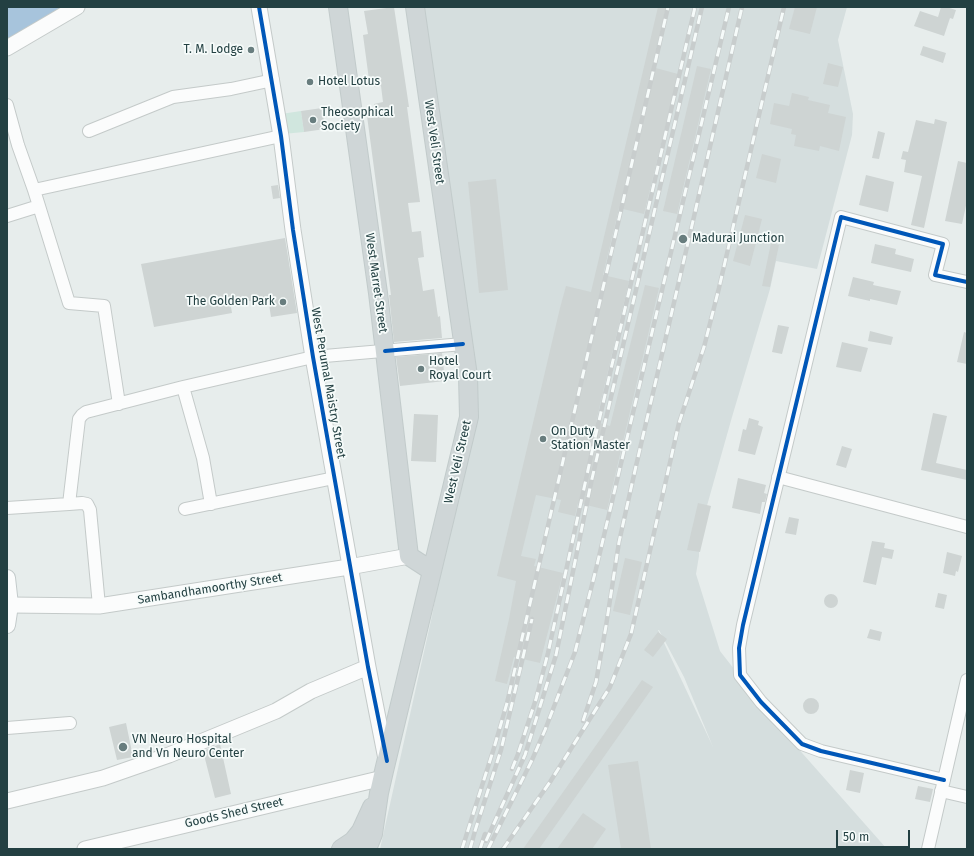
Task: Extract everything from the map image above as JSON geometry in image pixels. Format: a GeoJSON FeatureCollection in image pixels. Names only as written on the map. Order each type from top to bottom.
{"type":"FeatureCollection","features":[{"type":"Feature","properties":{"kind":"main road","name":"West Marret Street"},"geometry":{"type":"LineString","coordinates":[[338,7],[385,351],[409,556]]}},
{"type":"Feature","properties":{"kind":"main road","name":"West Veli Street"},"geometry":{"type":"LineString","coordinates":[[367,849],[374,834],[383,777],[469,417],[468,376],[415,7]]}},
{"type":"Feature","properties":{"kind":"main road"},"geometry":{"type":"LineString","coordinates":[[409,556],[432,572]]}},
{"type":"Feature","properties":{"kind":"main road"},"geometry":{"type":"LineString","coordinates":[[7,578],[10,605],[7,625]]}},
{"type":"Feature","properties":{"kind":"main road","name":"West Veli Street"},"geometry":{"type":"LineString","coordinates":[[342,849],[353,841],[360,831],[383,777]]}},
{"type":"Feature","properties":{"kind":"street"},"geometry":{"type":"LineString","coordinates":[[7,48],[77,7]]}},
{"type":"Feature","properties":{"kind":"street","name":"West Perumal Maistry Street"},"geometry":{"type":"LineString","coordinates":[[259,7],[273,80],[293,230],[313,357],[349,567],[368,667],[383,777]]}},
{"type":"Feature","properties":{"kind":"street"},"geometry":{"type":"LineString","coordinates":[[89,131],[173,97],[198,92],[231,89],[273,80]]}},
{"type":"Feature","properties":{"kind":"street"},"geometry":{"type":"LineString","coordinates":[[8,113],[34,190],[69,303],[104,306],[119,404]]}},
{"type":"Feature","properties":{"kind":"street"},"geometry":{"type":"LineString","coordinates":[[34,190],[281,136]]}},
{"type":"Feature","properties":{"kind":"street"},"geometry":{"type":"LineString","coordinates":[[7,216],[39,206]]}},
{"type":"Feature","properties":{"kind":"street"},"geometry":{"type":"LineString","coordinates":[[967,282],[935,275],[943,244],[841,217],[778,477],[743,625],[739,648],[740,675],[761,702],[802,744],[821,752],[942,786],[967,797]]}},
{"type":"Feature","properties":{"kind":"street"},"geometry":{"type":"LineString","coordinates":[[69,504],[79,420],[86,412],[183,387],[313,357],[463,344]]}},
{"type":"Feature","properties":{"kind":"street"},"geometry":{"type":"LineString","coordinates":[[183,387],[203,458],[211,504]]}},
{"type":"Feature","properties":{"kind":"street"},"geometry":{"type":"LineString","coordinates":[[778,477],[967,527]]}},
{"type":"Feature","properties":{"kind":"street"},"geometry":{"type":"LineString","coordinates":[[185,509],[334,478]]}},
{"type":"Feature","properties":{"kind":"street"},"geometry":{"type":"LineString","coordinates":[[7,508],[82,503],[87,504],[90,510],[99,606]]}},
{"type":"Feature","properties":{"kind":"street","name":"Sambandhamoorthy Street"},"geometry":{"type":"LineString","coordinates":[[10,605],[99,606],[349,567],[409,556]]}},
{"type":"Feature","properties":{"kind":"street"},"geometry":{"type":"LineString","coordinates":[[7,801],[103,778],[169,755],[276,711],[311,691],[368,667]]}},
{"type":"Feature","properties":{"kind":"street"},"geometry":{"type":"LineString","coordinates":[[928,849],[967,680]]}},
{"type":"Feature","properties":{"kind":"street"},"geometry":{"type":"LineString","coordinates":[[7,728],[70,723]]}},
{"type":"Feature","properties":{"kind":"street","name":"Goods Shed Street"},"geometry":{"type":"LineString","coordinates":[[85,849],[383,777]]}},
{"type":"Feature","properties":{"kind":"shaded area"},"geometry":{"type":"Polygon","coordinates":[[[422,7],[847,7],[838,40],[853,114],[852,135],[817,269],[776,261],[770,289],[699,534],[699,556],[696,574],[720,651],[780,728],[887,849],[380,849],[432,616],[470,412],[422,7]],[[658,630],[713,747],[684,677],[658,630]]]}},
{"type":"Feature","properties":{"kind":"green space"},"geometry":{"type":"Polygon","coordinates":[[[301,111],[304,132],[283,134],[281,114],[301,111]]]}},
{"type":"Feature","properties":{"kind":"water"},"geometry":{"type":"Polygon","coordinates":[[[7,7],[70,7],[7,42],[7,7]]]}},
{"type":"Feature","properties":{"kind":"building"},"geometry":{"type":"Polygon","coordinates":[[[394,7],[409,107],[407,107],[420,202],[408,203],[412,232],[421,231],[424,257],[418,258],[423,291],[434,289],[438,317],[440,316],[442,338],[394,342],[389,295],[391,295],[367,116],[376,115],[374,104],[383,102],[381,86],[370,87],[363,35],[368,34],[364,11],[394,7]]]}},
{"type":"Feature","properties":{"kind":"building"},"geometry":{"type":"Polygon","coordinates":[[[658,7],[666,7],[652,67],[678,74],[644,214],[619,208],[603,275],[629,281],[596,422],[610,426],[645,285],[659,288],[607,510],[578,503],[575,516],[558,512],[561,500],[536,495],[521,556],[536,559],[534,566],[563,573],[540,663],[514,657],[507,684],[495,681],[516,581],[497,576],[566,286],[591,292],[658,7]]]}},
{"type":"Feature","properties":{"kind":"building"},"geometry":{"type":"Polygon","coordinates":[[[795,7],[817,7],[810,34],[789,29],[795,7]]]}},
{"type":"Feature","properties":{"kind":"building"},"geometry":{"type":"Polygon","coordinates":[[[941,7],[956,10],[953,19],[950,18],[944,36],[914,26],[920,11],[938,17],[941,7]]]}},
{"type":"Feature","properties":{"kind":"building"},"geometry":{"type":"Polygon","coordinates":[[[923,46],[946,53],[943,63],[920,55],[923,46]]]}},
{"type":"Feature","properties":{"kind":"building"},"geometry":{"type":"Polygon","coordinates":[[[828,63],[843,67],[838,87],[823,84],[828,63]]]}},
{"type":"Feature","properties":{"kind":"building"},"geometry":{"type":"Polygon","coordinates":[[[697,66],[711,69],[677,214],[663,211],[697,66]]]}},
{"type":"Feature","properties":{"kind":"building"},"geometry":{"type":"Polygon","coordinates":[[[792,93],[809,97],[808,100],[830,105],[828,113],[846,117],[839,151],[820,146],[819,151],[794,146],[796,135],[791,134],[792,129],[770,124],[774,103],[789,106],[792,93]]]}},
{"type":"Feature","properties":{"kind":"building","name":"Theosophical Society"},"geometry":{"type":"Polygon","coordinates":[[[322,108],[325,129],[304,132],[301,111],[322,108]]]}},
{"type":"Feature","properties":{"kind":"building"},"geometry":{"type":"Polygon","coordinates":[[[935,119],[947,122],[924,228],[911,225],[922,176],[904,172],[906,160],[901,159],[903,151],[908,152],[916,120],[934,124],[935,119]]]}},
{"type":"Feature","properties":{"kind":"building"},"geometry":{"type":"Polygon","coordinates":[[[878,131],[885,133],[879,159],[872,158],[878,131]]]}},
{"type":"Feature","properties":{"kind":"building"},"geometry":{"type":"Polygon","coordinates":[[[762,154],[781,159],[776,183],[756,178],[762,154]]]}},
{"type":"Feature","properties":{"kind":"building"},"geometry":{"type":"Polygon","coordinates":[[[958,161],[967,163],[967,201],[962,224],[945,221],[958,161]]]}},
{"type":"Feature","properties":{"kind":"building"},"geometry":{"type":"Polygon","coordinates":[[[866,175],[894,182],[888,212],[859,205],[866,175]]]}},
{"type":"Feature","properties":{"kind":"building"},"geometry":{"type":"Polygon","coordinates":[[[496,179],[508,290],[479,293],[468,182],[496,179]]]}},
{"type":"Feature","properties":{"kind":"building"},"geometry":{"type":"Polygon","coordinates":[[[278,185],[280,198],[273,199],[271,186],[278,185]]]}},
{"type":"Feature","properties":{"kind":"building"},"geometry":{"type":"Polygon","coordinates":[[[745,215],[762,219],[750,266],[733,261],[745,215]]]}},
{"type":"Feature","properties":{"kind":"building"},"geometry":{"type":"Polygon","coordinates":[[[285,238],[297,313],[271,317],[268,298],[244,302],[244,305],[231,307],[232,313],[154,327],[141,264],[285,238]]]}},
{"type":"Feature","properties":{"kind":"building"},"geometry":{"type":"Polygon","coordinates":[[[771,243],[779,245],[770,287],[762,286],[771,243]]]}},
{"type":"Feature","properties":{"kind":"building"},"geometry":{"type":"Polygon","coordinates":[[[875,244],[896,249],[895,254],[914,259],[911,272],[871,263],[875,244]]]}},
{"type":"Feature","properties":{"kind":"building"},"geometry":{"type":"Polygon","coordinates":[[[853,277],[874,282],[873,285],[901,291],[897,305],[848,296],[853,277]]]}},
{"type":"Feature","properties":{"kind":"building"},"geometry":{"type":"Polygon","coordinates":[[[778,325],[789,327],[782,354],[772,352],[778,325]]]}},
{"type":"Feature","properties":{"kind":"building"},"geometry":{"type":"Polygon","coordinates":[[[870,331],[893,337],[891,345],[868,341],[870,331]]]}},
{"type":"Feature","properties":{"kind":"building"},"geometry":{"type":"Polygon","coordinates":[[[964,332],[967,333],[967,364],[957,362],[964,332]]]}},
{"type":"Feature","properties":{"kind":"building"},"geometry":{"type":"Polygon","coordinates":[[[842,342],[868,348],[861,372],[836,367],[842,342]]]}},
{"type":"Feature","properties":{"kind":"building","name":"Hotel Royal Court"},"geometry":{"type":"Polygon","coordinates":[[[442,353],[445,381],[400,386],[396,357],[442,353]]]}},
{"type":"Feature","properties":{"kind":"building"},"geometry":{"type":"Polygon","coordinates":[[[933,413],[947,416],[936,463],[967,470],[967,480],[921,470],[933,413]]]}},
{"type":"Feature","properties":{"kind":"building"},"geometry":{"type":"Polygon","coordinates":[[[414,414],[438,415],[436,462],[411,461],[414,414]]]}},
{"type":"Feature","properties":{"kind":"building"},"geometry":{"type":"Polygon","coordinates":[[[749,418],[759,421],[758,425],[763,427],[755,455],[738,451],[743,429],[746,430],[749,418]]]}},
{"type":"Feature","properties":{"kind":"building"},"geometry":{"type":"Polygon","coordinates":[[[842,446],[852,449],[846,468],[836,465],[842,446]]]}},
{"type":"Feature","properties":{"kind":"building"},"geometry":{"type":"Polygon","coordinates":[[[738,478],[766,485],[764,493],[767,494],[765,502],[762,502],[760,514],[732,508],[738,478]]]}},
{"type":"Feature","properties":{"kind":"building"},"geometry":{"type":"Polygon","coordinates":[[[698,503],[711,506],[700,552],[687,550],[698,503]]]}},
{"type":"Feature","properties":{"kind":"building"},"geometry":{"type":"Polygon","coordinates":[[[789,517],[799,519],[796,535],[785,533],[789,517]]]}},
{"type":"Feature","properties":{"kind":"building"},"geometry":{"type":"Polygon","coordinates":[[[872,541],[885,543],[884,548],[894,550],[892,559],[882,557],[876,585],[863,582],[872,541]]]}},
{"type":"Feature","properties":{"kind":"building"},"geometry":{"type":"Polygon","coordinates":[[[947,552],[962,556],[958,572],[956,571],[955,576],[943,573],[947,552]]]}},
{"type":"Feature","properties":{"kind":"building"},"geometry":{"type":"Polygon","coordinates":[[[625,558],[642,562],[630,615],[613,611],[625,558]]]}},
{"type":"Feature","properties":{"kind":"building"},"geometry":{"type":"Polygon","coordinates":[[[938,593],[947,595],[944,609],[935,607],[938,593]]]}},
{"type":"Feature","properties":{"kind":"building"},"geometry":{"type":"Polygon","coordinates":[[[831,594],[836,596],[838,601],[836,606],[831,608],[826,606],[824,601],[826,596],[831,594]]]}},
{"type":"Feature","properties":{"kind":"building"},"geometry":{"type":"Polygon","coordinates":[[[870,629],[882,632],[880,641],[867,638],[870,629]]]}},
{"type":"Feature","properties":{"kind":"building"},"geometry":{"type":"Polygon","coordinates":[[[658,632],[667,639],[653,657],[644,650],[658,632]]]}},
{"type":"Feature","properties":{"kind":"building"},"geometry":{"type":"Polygon","coordinates":[[[642,680],[653,687],[539,849],[523,849],[642,680]]]}},
{"type":"Feature","properties":{"kind":"building"},"geometry":{"type":"Polygon","coordinates":[[[811,698],[817,700],[819,706],[817,712],[811,714],[805,712],[803,706],[805,700],[811,698]]]}},
{"type":"Feature","properties":{"kind":"building"},"geometry":{"type":"Polygon","coordinates":[[[126,723],[133,757],[117,760],[109,727],[126,723]]]}},
{"type":"Feature","properties":{"kind":"building"},"geometry":{"type":"Polygon","coordinates":[[[220,744],[231,794],[215,798],[203,751],[220,744]]]}},
{"type":"Feature","properties":{"kind":"building"},"geometry":{"type":"Polygon","coordinates":[[[638,761],[651,849],[621,849],[608,765],[638,761]]]}},
{"type":"Feature","properties":{"kind":"building"},"geometry":{"type":"Polygon","coordinates":[[[850,770],[864,773],[860,793],[846,790],[850,770]]]}},
{"type":"Feature","properties":{"kind":"building"},"geometry":{"type":"Polygon","coordinates":[[[918,786],[933,789],[930,802],[915,799],[918,786]]]}},
{"type":"Feature","properties":{"kind":"building"},"geometry":{"type":"Polygon","coordinates":[[[583,813],[606,829],[592,849],[557,849],[583,813]]]}},
{"type":"Feature","properties":{"kind":"railway"},"geometry":{"type":"LineString","coordinates":[[462,849],[507,703],[668,7]]}},
{"type":"Feature","properties":{"kind":"railway"},"geometry":{"type":"LineString","coordinates":[[512,769],[536,699],[548,653],[595,438],[695,7]]}},
{"type":"Feature","properties":{"kind":"railway"},"geometry":{"type":"LineString","coordinates":[[486,841],[525,755],[556,655],[591,483],[702,7]]}},
{"type":"Feature","properties":{"kind":"railway"},"geometry":{"type":"LineString","coordinates":[[488,849],[532,760],[575,652],[729,7]]}},
{"type":"Feature","properties":{"kind":"railway"},"geometry":{"type":"LineString","coordinates":[[583,721],[596,682],[619,542],[742,7]]}},
{"type":"Feature","properties":{"kind":"railway"},"geometry":{"type":"LineString","coordinates":[[503,849],[550,782],[610,687],[631,634],[679,423],[704,347],[719,288],[784,7]]}},
{"type":"Feature","properties":{"kind":"railway"},"geometry":{"type":"LineString","coordinates":[[470,849],[501,750],[532,619]]}},
{"type":"Feature","properties":{"kind":"railway"},"geometry":{"type":"LineString","coordinates":[[480,849],[485,834]]}},
{"type":"Feature","properties":{"kind":"cycle path"},"geometry":{"type":"LineString","coordinates":[[259,7],[281,136],[293,230],[313,357],[368,667],[387,761]]}},
{"type":"Feature","properties":{"kind":"cycle path"},"geometry":{"type":"LineString","coordinates":[[944,780],[821,751],[802,744],[761,702],[740,675],[739,648],[743,625],[841,217],[943,244],[935,275],[967,282]]}},
{"type":"Feature","properties":{"kind":"cycle path"},"geometry":{"type":"LineString","coordinates":[[385,351],[463,344]]}},
{"type":"Feature","properties":{"kind":"place","name":"T. M. Lodge"},"geometry":{"type":"Point","coordinates":[251,50]}},
{"type":"Feature","properties":{"kind":"place","name":"Hotel Lotus"},"geometry":{"type":"Point","coordinates":[310,82]}},
{"type":"Feature","properties":{"kind":"place","name":"Theosophical Society"},"geometry":{"type":"Point","coordinates":[313,120]}},
{"type":"Feature","properties":{"kind":"place","name":"Madurai Junction"},"geometry":{"type":"Point","coordinates":[683,239]}},
{"type":"Feature","properties":{"kind":"place","name":"The Golden Park"},"geometry":{"type":"Point","coordinates":[283,302]}},
{"type":"Feature","properties":{"kind":"place","name":"Hotel Royal Court"},"geometry":{"type":"Point","coordinates":[421,369]}},
{"type":"Feature","properties":{"kind":"place","name":"On Duty Station Master"},"geometry":{"type":"Point","coordinates":[543,439]}},
{"type":"Feature","properties":{"kind":"place","name":"VN Neuro Hospital and Vn Neuro Center"},"geometry":{"type":"Point","coordinates":[123,747]}}]}
